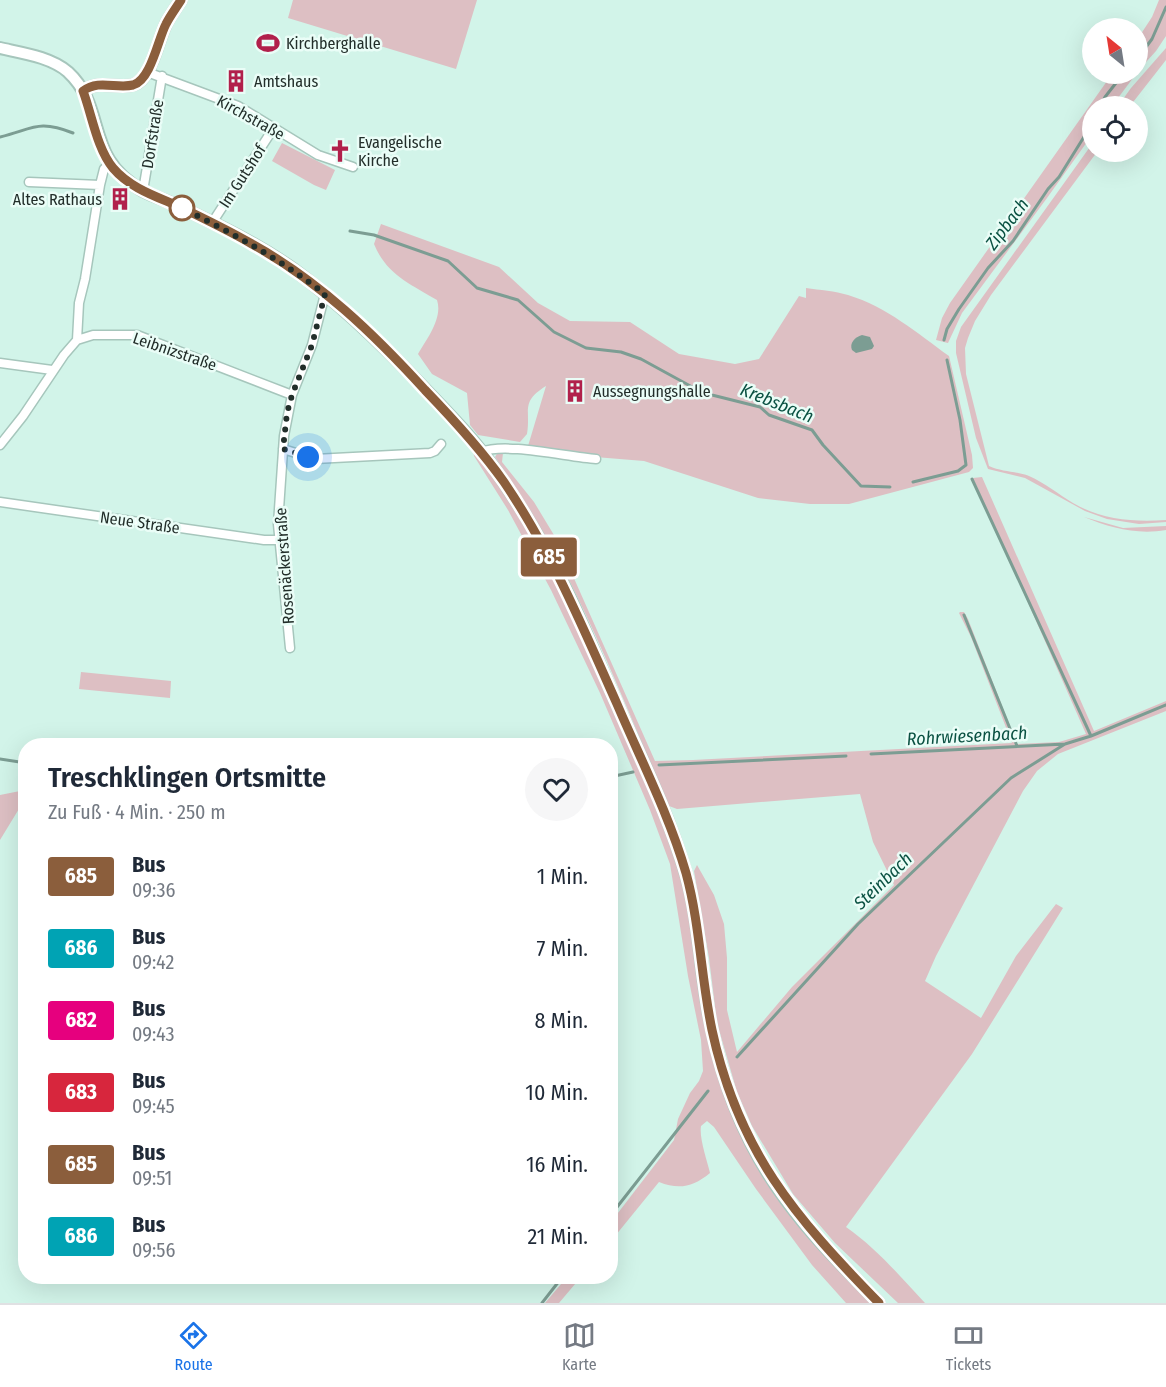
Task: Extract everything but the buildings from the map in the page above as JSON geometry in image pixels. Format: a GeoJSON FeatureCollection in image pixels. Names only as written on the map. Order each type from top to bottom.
{"type":"FeatureCollection","features":[{"type":"Feature","properties":{"kind":"street"},"geometry":{"type":"LineString","coordinates":[[83,91],[89,87],[105,84],[133,85],[144,78],[165,24],[181,0]]}},
{"type":"Feature","properties":{"kind":"street","name":"Dorfstraße"},"geometry":{"type":"LineString","coordinates":[[0,48],[30,55],[66,70],[83,91],[99,142],[115,171],[143,191],[212,223],[281,262],[360,323],[394,356],[482,452],[505,484],[534,529],[562,582],[679,849],[694,907],[712,1030],[728,1089],[741,1122],[787,1201],[822,1243],[879,1303]]}},
{"type":"Feature","properties":{"kind":"street","name":"Kirchstraße"},"geometry":{"type":"LineString","coordinates":[[147,72],[238,106],[318,155],[353,167]]}},
{"type":"Feature","properties":{"kind":"street","name":"Dorfstraße"},"geometry":{"type":"LineString","coordinates":[[143,191],[162,76]]}},
{"type":"Feature","properties":{"kind":"street","name":"Im Gutshof"},"geometry":{"type":"LineString","coordinates":[[212,223],[273,129]]}},
{"type":"Feature","properties":{"kind":"street"},"geometry":{"type":"LineString","coordinates":[[0,445],[23,416],[52,370],[77,340],[79,303],[100,185],[104,169],[110,163]]}},
{"type":"Feature","properties":{"kind":"street"},"geometry":{"type":"LineString","coordinates":[[29,182],[77,182],[100,185]]}},
{"type":"Feature","properties":{"kind":"street","name":"Rosenäckerstraße"},"geometry":{"type":"LineString","coordinates":[[290,648],[278,524],[283,449],[287,413],[312,345],[325,294]]}},
{"type":"Feature","properties":{"kind":"street","name":"Leibnizstraße"},"geometry":{"type":"LineString","coordinates":[[77,340],[93,335],[137,335],[292,395]]}},
{"type":"Feature","properties":{"kind":"street"},"geometry":{"type":"LineString","coordinates":[[0,363],[52,370]]}},
{"type":"Feature","properties":{"kind":"street"},"geometry":{"type":"LineString","coordinates":[[283,449],[315,459],[430,453],[441,444]]}},
{"type":"Feature","properties":{"kind":"street"},"geometry":{"type":"LineString","coordinates":[[482,452],[490,448],[506,448],[596,459]]}},
{"type":"Feature","properties":{"kind":"street","name":"Neue Straße"},"geometry":{"type":"LineString","coordinates":[[0,502],[264,540],[279,540]]}},
{"type":"Feature","properties":{"kind":"shaded area"},"geometry":{"type":"Polygon","coordinates":[[[293,0],[477,0],[456,69],[288,18],[293,0]]]}},
{"type":"Feature","properties":{"kind":"shaded area"},"geometry":{"type":"Polygon","coordinates":[[[1159,0],[1166,0],[1166,36],[1148,60],[1148,23],[1159,0]]]}},
{"type":"Feature","properties":{"kind":"shaded area"},"geometry":{"type":"Polygon","coordinates":[[[1166,48],[1166,60],[1148,83],[1148,69],[1166,48]]]}},
{"type":"Feature","properties":{"kind":"shaded area"},"geometry":{"type":"Polygon","coordinates":[[[1105,84],[1128,84],[1120,96],[1096,96],[1105,84]]]}},
{"type":"Feature","properties":{"kind":"shaded area"},"geometry":{"type":"Polygon","coordinates":[[[1134,84],[1147,84],[1138,96],[1125,96],[1134,84]]]}},
{"type":"Feature","properties":{"kind":"shaded area"},"geometry":{"type":"Polygon","coordinates":[[[1082,116],[1082,149],[962,313],[948,343],[936,340],[942,318],[950,303],[1082,116]]]}},
{"type":"Feature","properties":{"kind":"shaded area"},"geometry":{"type":"Polygon","coordinates":[[[282,143],[335,170],[326,190],[272,161],[282,143]]]}},
{"type":"Feature","properties":{"kind":"shaded area"},"geometry":{"type":"Polygon","coordinates":[[[1082,158],[1082,162],[1090,162],[991,295],[975,321],[965,348],[966,374],[989,466],[1029,476],[1073,503],[1095,513],[1118,519],[1166,520],[1166,522],[1139,524],[1107,519],[1085,511],[1025,478],[988,469],[976,438],[956,353],[956,341],[961,327],[1082,158]]]}},
{"type":"Feature","properties":{"kind":"shaded area"},"geometry":{"type":"Polygon","coordinates":[[[381,224],[499,267],[538,303],[570,321],[630,322],[679,354],[735,364],[759,359],[799,296],[806,298],[806,288],[838,292],[862,300],[901,321],[949,356],[973,468],[969,472],[849,504],[810,504],[758,498],[644,461],[595,457],[528,446],[546,386],[530,402],[527,434],[520,442],[478,435],[470,425],[467,393],[432,374],[418,354],[436,321],[437,300],[408,283],[385,263],[374,244],[381,224]]]}},
{"type":"Feature","properties":{"kind":"shaded area"},"geometry":{"type":"Polygon","coordinates":[[[473,448],[527,522],[567,597],[669,831],[687,887],[719,1071],[765,1169],[877,1303],[846,1303],[812,1265],[714,1127],[707,1121],[701,1126],[701,1131],[710,1173],[686,1186],[673,1186],[659,1182],[618,1232],[618,1213],[674,1140],[678,1119],[703,1071],[701,1040],[670,864],[650,810],[600,693],[551,590],[508,510],[474,456],[473,448]]]}},
{"type":"Feature","properties":{"kind":"shaded area"},"geometry":{"type":"Polygon","coordinates":[[[498,452],[503,453],[502,462],[534,502],[557,540],[655,761],[1012,743],[960,612],[964,612],[968,619],[1017,744],[1059,742],[1086,734],[973,478],[982,477],[1094,731],[1166,701],[1166,711],[1058,754],[1037,771],[1023,791],[925,981],[981,1018],[1016,956],[1056,904],[1063,908],[972,1054],[846,1227],[878,1253],[925,1303],[898,1303],[835,1243],[793,1194],[752,1126],[737,1092],[717,1023],[709,958],[694,871],[697,865],[714,895],[724,924],[727,958],[727,1010],[737,1052],[792,987],[894,885],[873,842],[860,794],[677,809],[669,806],[602,650],[573,589],[520,494],[495,457],[498,452]]]}},
{"type":"Feature","properties":{"kind":"shaded area"},"geometry":{"type":"Polygon","coordinates":[[[1084,517],[1123,528],[1166,526],[1166,530],[1145,532],[1124,529],[1084,517]]]}},
{"type":"Feature","properties":{"kind":"shaded area"},"geometry":{"type":"Polygon","coordinates":[[[81,672],[171,681],[170,698],[79,689],[81,672]]]}},
{"type":"Feature","properties":{"kind":"shaded area"},"geometry":{"type":"Polygon","coordinates":[[[18,791],[18,810],[0,840],[0,795],[18,791]]]}},
{"type":"Feature","properties":{"kind":"shaded area"},"geometry":{"type":"Polygon","coordinates":[[[561,1284],[575,1284],[559,1303],[545,1303],[561,1284]]]}},
{"type":"Feature","properties":{"kind":"water"},"geometry":{"type":"Polygon","coordinates":[[[862,335],[870,337],[874,346],[872,349],[856,353],[852,350],[852,343],[862,335]]]}},
{"type":"Feature","properties":{"kind":"waterway","name":"Zipbach"},"geometry":{"type":"LineString","coordinates":[[1148,44],[1166,7]]}},
{"type":"Feature","properties":{"kind":"waterway","name":"Zipbach"},"geometry":{"type":"LineString","coordinates":[[1106,96],[1115,84]]}},
{"type":"Feature","properties":{"kind":"waterway","name":"Krebsbach"},"geometry":{"type":"LineString","coordinates":[[0,137],[43,126],[73,133]]}},
{"type":"Feature","properties":{"kind":"waterway","name":"Zipbach"},"geometry":{"type":"LineString","coordinates":[[944,340],[947,329],[959,309],[988,268],[1013,241],[1048,189],[1059,177],[1082,140]]}},
{"type":"Feature","properties":{"kind":"waterway","name":"Krebsbach"},"geometry":{"type":"LineString","coordinates":[[350,231],[374,235],[448,261],[477,288],[518,300],[554,332],[586,348],[621,352],[641,359],[694,388],[760,407],[769,415],[812,430],[861,486],[890,487]]}},
{"type":"Feature","properties":{"kind":"waterway","name":"Zipbach"},"geometry":{"type":"LineString","coordinates":[[913,482],[958,471],[966,465],[960,420],[947,360]]}},
{"type":"Feature","properties":{"kind":"waterway","name":"Krebsbach"},"geometry":{"type":"LineString","coordinates":[[972,479],[1091,736]]}},
{"type":"Feature","properties":{"kind":"waterway"},"geometry":{"type":"LineString","coordinates":[[964,615],[1017,746]]}},
{"type":"Feature","properties":{"kind":"waterway","name":"Rohrwiesenbach"},"geometry":{"type":"LineString","coordinates":[[871,754],[1065,744],[1091,736],[1166,705]]}},
{"type":"Feature","properties":{"kind":"waterway","name":"Steinbach"},"geometry":{"type":"LineString","coordinates":[[737,1057],[858,924],[1011,778],[1065,744]]}},
{"type":"Feature","properties":{"kind":"waterway","name":"Rohrwiesenbach"},"geometry":{"type":"LineString","coordinates":[[659,765],[846,756]]}},
{"type":"Feature","properties":{"kind":"waterway","name":"Rohrwiesenbach"},"geometry":{"type":"LineString","coordinates":[[0,759],[18,762]]}},
{"type":"Feature","properties":{"kind":"waterway","name":"Rohrwiesenbach"},"geometry":{"type":"LineString","coordinates":[[618,775],[633,772]]}},
{"type":"Feature","properties":{"kind":"waterway","name":"Steinbach"},"geometry":{"type":"LineString","coordinates":[[618,1206],[708,1091]]}},
{"type":"Feature","properties":{"kind":"waterway","name":"Steinbach"},"geometry":{"type":"LineString","coordinates":[[542,1303],[557,1284]]}},
{"type":"Feature","properties":{"kind":"bus line","name":"685"},"geometry":{"type":"LineString","coordinates":[[181,0],[165,24],[147,72],[139,83],[125,86],[105,84],[89,87],[83,91],[93,116],[99,142],[110,163],[115,171],[143,191],[253,244],[291,268],[325,294],[360,323],[397,359],[470,437],[505,484],[534,529],[562,582],[679,849],[694,907],[704,988],[712,1030],[728,1089],[741,1122],[754,1148],[787,1201],[814,1234],[879,1303]]}},
{"type":"Feature","properties":{"kind":"place","name":"Kirchberghalle"},"geometry":{"type":"Point","coordinates":[268,43]}},
{"type":"Feature","properties":{"kind":"place","name":"Amtshaus"},"geometry":{"type":"Point","coordinates":[236,81]}},
{"type":"Feature","properties":{"kind":"place","name":"Evangelische Kirche"},"geometry":{"type":"Point","coordinates":[340,151]}},
{"type":"Feature","properties":{"kind":"place","name":"Altes Rathaus"},"geometry":{"type":"Point","coordinates":[120,199]}},
{"type":"Feature","properties":{"kind":"place","name":"Aussegnungshalle"},"geometry":{"type":"Point","coordinates":[575,391]}},
{"type":"Feature","properties":{"kind":"route"},"geometry":{"type":"LineString","coordinates":[[182,208],[175,205],[253,244],[291,268],[325,294],[312,345],[292,395],[284,436],[283,449],[308,457]]}}]}
